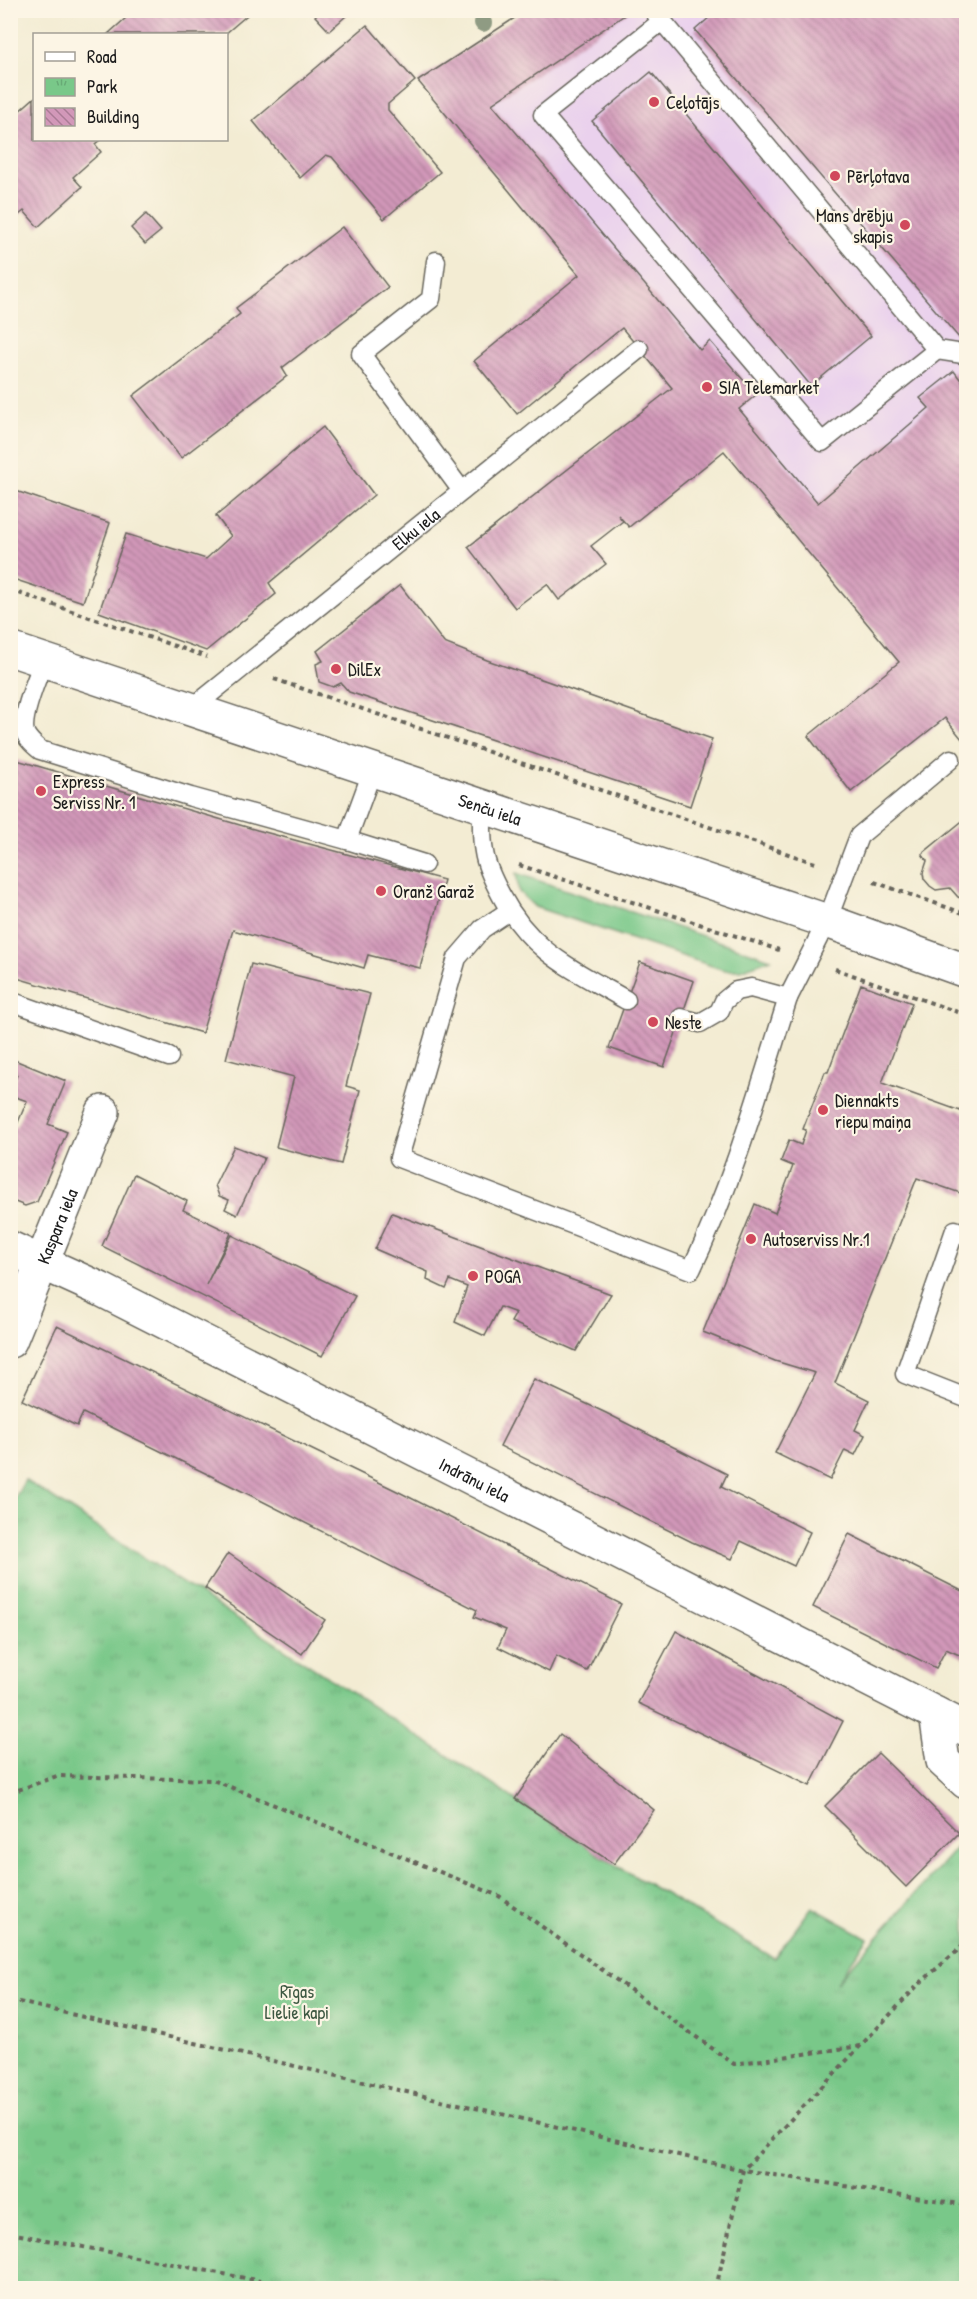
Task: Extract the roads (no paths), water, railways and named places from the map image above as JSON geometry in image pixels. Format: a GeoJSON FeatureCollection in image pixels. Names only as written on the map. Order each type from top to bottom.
{"type":"FeatureCollection","features":[{"type":"Feature","properties":{"kind":"street","name":"Senču iela"},"geometry":{"type":"LineString","coordinates":[[10,649],[827,921],[966,971]]}},
{"type":"Feature","properties":{"kind":"street","name":"Kaspara iela"},"geometry":{"type":"LineString","coordinates":[[10,1341],[103,1112]]}},
{"type":"Feature","properties":{"kind":"street","name":"Indrānu iela"},"geometry":{"type":"LineString","coordinates":[[10,1248],[44,1262],[966,1729]]}},
{"type":"Feature","properties":{"kind":"street"},"geometry":{"type":"LineString","coordinates":[[936,1714],[943,1761],[966,1782]]}},
{"type":"Feature","properties":{"kind":"lane"},"geometry":{"type":"LineString","coordinates":[[937,350],[822,442],[543,116],[658,16],[937,350],[963,354]]}},
{"type":"Feature","properties":{"kind":"lane"},"geometry":{"type":"LineString","coordinates":[[436,261],[431,299],[361,354],[462,491]]}},
{"type":"Feature","properties":{"kind":"lane","name":"Elku iela"},"geometry":{"type":"LineString","coordinates":[[191,709],[639,349]]}},
{"type":"Feature","properties":{"kind":"lane"},"geometry":{"type":"LineString","coordinates":[[44,660],[26,717],[24,731],[30,742],[40,750],[191,797],[424,864]]}},
{"type":"Feature","properties":{"kind":"lane"},"geometry":{"type":"LineString","coordinates":[[509,911],[482,928],[456,958],[399,1158],[690,1270],[717,1214],[789,998],[827,921],[859,836],[951,759]]}},
{"type":"Feature","properties":{"kind":"lane"},"geometry":{"type":"LineString","coordinates":[[347,840],[373,769]]}},
{"type":"Feature","properties":{"kind":"lane"},"geometry":{"type":"LineString","coordinates":[[482,806],[484,853],[494,882],[509,911],[526,934],[549,955],[626,1000]]}},
{"type":"Feature","properties":{"kind":"lane"},"geometry":{"type":"LineString","coordinates":[[681,1018],[700,1023],[718,1012],[724,1001],[736,991],[750,988],[789,998]]}},
{"type":"Feature","properties":{"kind":"lane"},"geometry":{"type":"LineString","coordinates":[[10,1001],[169,1057]]}},
{"type":"Feature","properties":{"kind":"lane"},"geometry":{"type":"LineString","coordinates":[[966,1235],[955,1230],[905,1374],[966,1398]]}},
{"type":"Feature","properties":{"kind":"place","name":"Ceļotājs"},"geometry":{"type":"Point","coordinates":[654,102]}},
{"type":"Feature","properties":{"kind":"place","name":"Pērļotava"},"geometry":{"type":"Point","coordinates":[835,176]}},
{"type":"Feature","properties":{"kind":"place","name":"Mans drēbju skapis"},"geometry":{"type":"Point","coordinates":[905,225]}},
{"type":"Feature","properties":{"kind":"place","name":"SIA Telemarket"},"geometry":{"type":"Point","coordinates":[707,387]}},
{"type":"Feature","properties":{"kind":"place","name":"DilEx"},"geometry":{"type":"Point","coordinates":[336,669]}},
{"type":"Feature","properties":{"kind":"place","name":"Express Serviss Nr. 1"},"geometry":{"type":"Point","coordinates":[41,791]}},
{"type":"Feature","properties":{"kind":"place","name":"Oranž Garaž"},"geometry":{"type":"Point","coordinates":[381,891]}},
{"type":"Feature","properties":{"kind":"place","name":"Neste"},"geometry":{"type":"Point","coordinates":[653,1022]}},
{"type":"Feature","properties":{"kind":"place","name":"Diennakts riepu maiņa"},"geometry":{"type":"Point","coordinates":[823,1110]}},
{"type":"Feature","properties":{"kind":"place","name":"Autoserviss Nr.1"},"geometry":{"type":"Point","coordinates":[751,1239]}},
{"type":"Feature","properties":{"kind":"place","name":"POGA"},"geometry":{"type":"Point","coordinates":[473,1276]}},
{"type":"Feature","properties":{"kind":"park label","name":"Rīgas Lielie kapi"},"geometry":{"type":"Point","coordinates":[297,2001]}}]}
